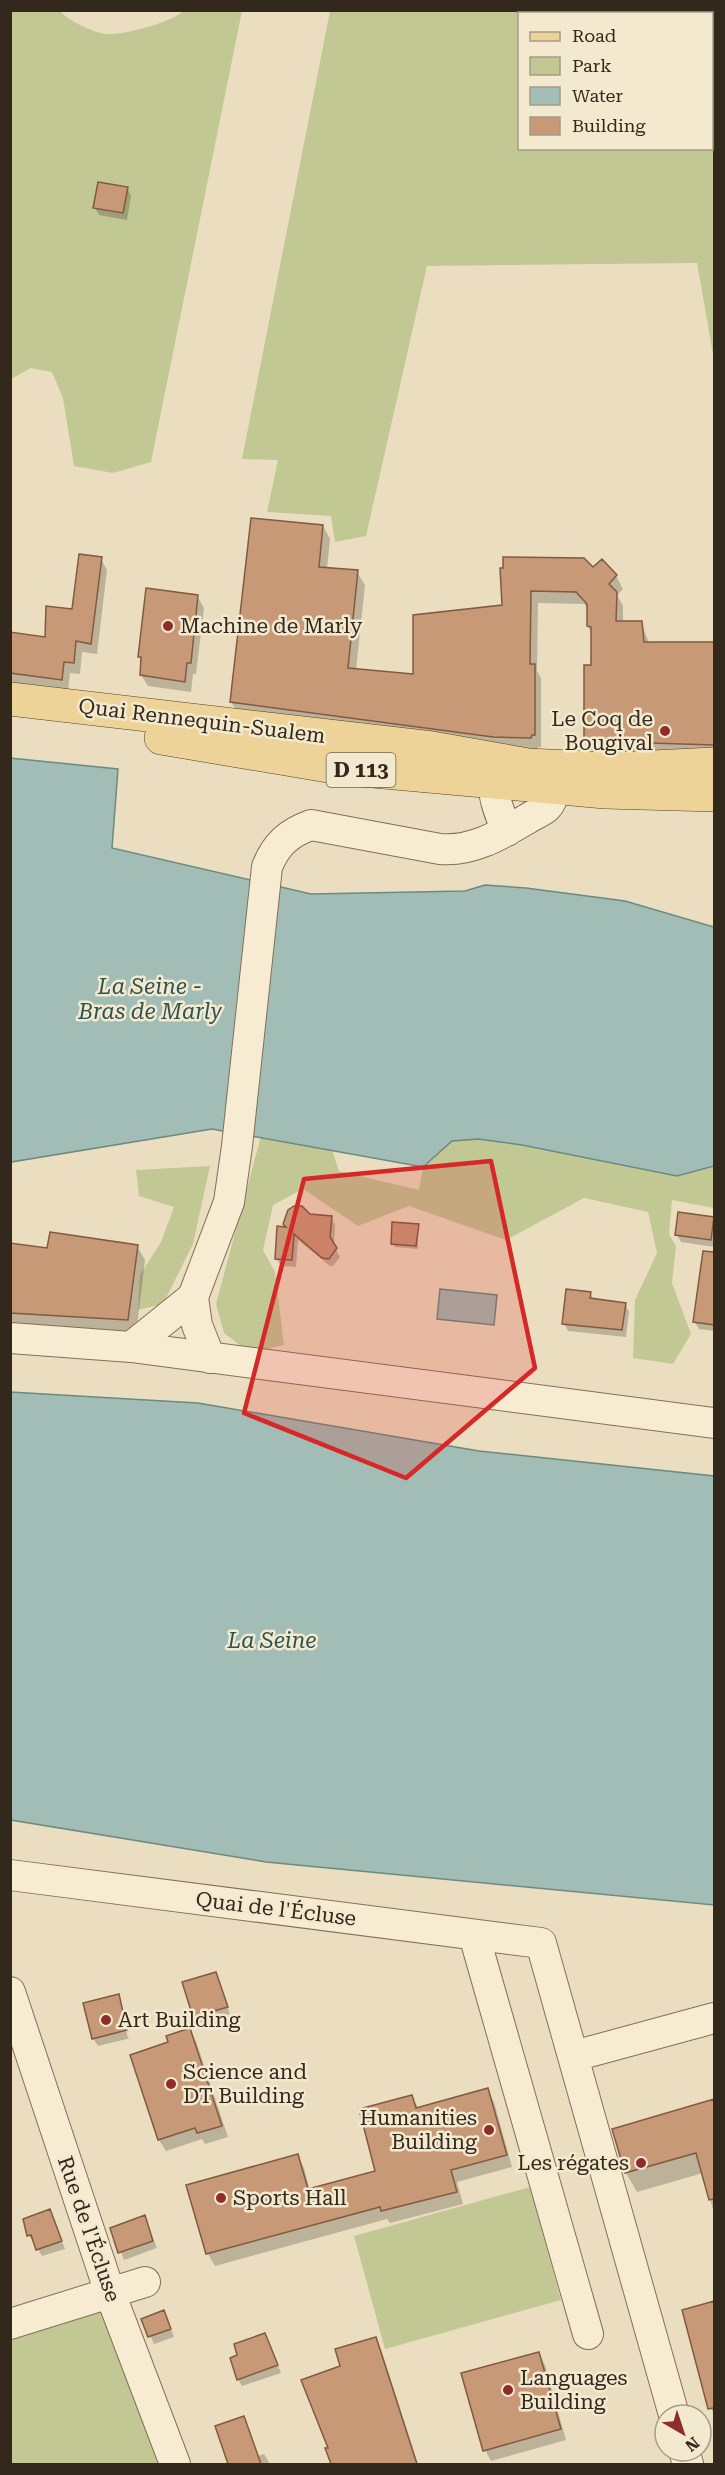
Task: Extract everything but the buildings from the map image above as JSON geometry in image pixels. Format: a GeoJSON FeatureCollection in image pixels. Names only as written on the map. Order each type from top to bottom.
{"type":"FeatureCollection","features":[{"type":"Feature","properties":{"kind":"main road","name":"Quai Rennequin-Sualem"},"geometry":{"type":"LineString","coordinates":[[10,699],[420,747],[496,771]]}},
{"type":"Feature","properties":{"kind":"main road","name":"Quai Rennequin-Sualem"},"geometry":{"type":"LineString","coordinates":[[10,721],[160,738],[340,768],[496,771],[714,795]]}},
{"type":"Feature","properties":{"kind":"main road","name":"Quai Rennequin-Sualem"},"geometry":{"type":"LineString","coordinates":[[555,777],[613,769],[714,764]]}},
{"type":"Feature","properties":{"kind":"street"},"geometry":{"type":"LineString","coordinates":[[496,771],[494,799],[507,831]]}},
{"type":"Feature","properties":{"kind":"street"},"geometry":{"type":"LineString","coordinates":[[210,1358],[197,1325],[193,1297],[228,1202],[237,1146],[267,867],[281,841],[294,831],[311,825],[456,850],[473,846],[507,831],[548,806],[555,777]]}},
{"type":"Feature","properties":{"kind":"street"},"geometry":{"type":"LineString","coordinates":[[131,1347],[193,1297]]}},
{"type":"Feature","properties":{"kind":"street"},"geometry":{"type":"LineString","coordinates":[[10,1338],[131,1347],[714,1423]]}},
{"type":"Feature","properties":{"kind":"street","name":"Quai de l'Écluse"},"geometry":{"type":"LineString","coordinates":[[10,1875],[541,1943],[574,2056]]}},
{"type":"Feature","properties":{"kind":"street"},"geometry":{"type":"LineString","coordinates":[[474,1935],[588,2334]]}},
{"type":"Feature","properties":{"kind":"street","name":"Rue de l'Écluse"},"geometry":{"type":"LineString","coordinates":[[10,1992],[110,2292],[175,2464]]}},
{"type":"Feature","properties":{"kind":"street"},"geometry":{"type":"LineString","coordinates":[[671,2403],[574,2056],[714,2018]]}},
{"type":"Feature","properties":{"kind":"street"},"geometry":{"type":"LineString","coordinates":[[10,2324],[145,2282]]}},
{"type":"Feature","properties":{"kind":"highlighted area"},"geometry":{"type":"Polygon","coordinates":[[[491,1161],[535,1368],[406,1478],[244,1413],[304,1179],[491,1161]]]}},
{"type":"Feature","properties":{"kind":"green space"},"geometry":{"type":"Polygon","coordinates":[[[11,11],[60,11],[69,19],[88,28],[100,33],[113,34],[158,24],[183,11],[242,11],[151,462],[113,473],[74,466],[63,398],[52,372],[31,368],[11,379],[11,11]]]}},
{"type":"Feature","properties":{"kind":"green space"},"geometry":{"type":"Polygon","coordinates":[[[330,11],[714,11],[714,360],[697,263],[427,266],[366,536],[335,542],[331,516],[267,512],[278,460],[242,459],[330,11]]]}},
{"type":"Feature","properties":{"kind":"green space"},"geometry":{"type":"Polygon","coordinates":[[[261,1136],[332,1150],[339,1171],[419,1190],[423,1167],[452,1141],[478,1139],[522,1145],[677,1176],[714,1166],[714,1208],[672,1200],[669,1234],[676,1246],[672,1283],[691,1334],[673,1364],[633,1358],[635,1300],[657,1253],[648,1212],[584,1198],[506,1240],[409,1206],[358,1226],[303,1189],[273,1205],[263,1250],[275,1272],[284,1345],[250,1353],[224,1333],[216,1304],[261,1136]]]}},
{"type":"Feature","properties":{"kind":"green space"},"geometry":{"type":"Polygon","coordinates":[[[210,1166],[193,1244],[163,1304],[138,1310],[140,1275],[161,1242],[174,1207],[139,1196],[136,1170],[210,1166]]]}},
{"type":"Feature","properties":{"kind":"green space"},"geometry":{"type":"Polygon","coordinates":[[[530,2187],[561,2300],[385,2349],[354,2236],[530,2187]]]}},
{"type":"Feature","properties":{"kind":"green space"},"geometry":{"type":"Polygon","coordinates":[[[110,2293],[174,2464],[11,2464],[10,2324],[110,2293]]]}},
{"type":"Feature","properties":{"kind":"water","name":"La Seine - Bras de Marly"},"geometry":{"type":"Polygon","coordinates":[[[10,758],[118,769],[112,848],[311,894],[465,891],[485,885],[526,888],[625,901],[714,927],[714,1166],[677,1176],[522,1145],[478,1139],[452,1141],[423,1167],[212,1129],[11,1162],[10,758]]]}},
{"type":"Feature","properties":{"kind":"water"},"geometry":{"type":"Polygon","coordinates":[[[440,1289],[497,1295],[494,1325],[437,1319],[440,1289]]]}},
{"type":"Feature","properties":{"kind":"water","name":"La Seine"},"geometry":{"type":"Polygon","coordinates":[[[10,1392],[198,1403],[479,1451],[714,1476],[714,1905],[266,1862],[11,1820],[10,1392]]]}},
{"type":"Feature","properties":{"kind":"place","name":"Machine de Marly"},"geometry":{"type":"Point","coordinates":[168,626]}},
{"type":"Feature","properties":{"kind":"place","name":"Le Coq de Bougival"},"geometry":{"type":"Point","coordinates":[665,731]}},
{"type":"Feature","properties":{"kind":"place","name":"Art Building"},"geometry":{"type":"Point","coordinates":[106,2020]}},
{"type":"Feature","properties":{"kind":"place","name":"Science and DT Building"},"geometry":{"type":"Point","coordinates":[171,2084]}},
{"type":"Feature","properties":{"kind":"place","name":"Humanities Building"},"geometry":{"type":"Point","coordinates":[489,2130]}},
{"type":"Feature","properties":{"kind":"place","name":"Les régates"},"geometry":{"type":"Point","coordinates":[641,2163]}},
{"type":"Feature","properties":{"kind":"place","name":"Sports Hall"},"geometry":{"type":"Point","coordinates":[221,2198]}},
{"type":"Feature","properties":{"kind":"place","name":"Languages Building"},"geometry":{"type":"Point","coordinates":[508,2390]}}]}
